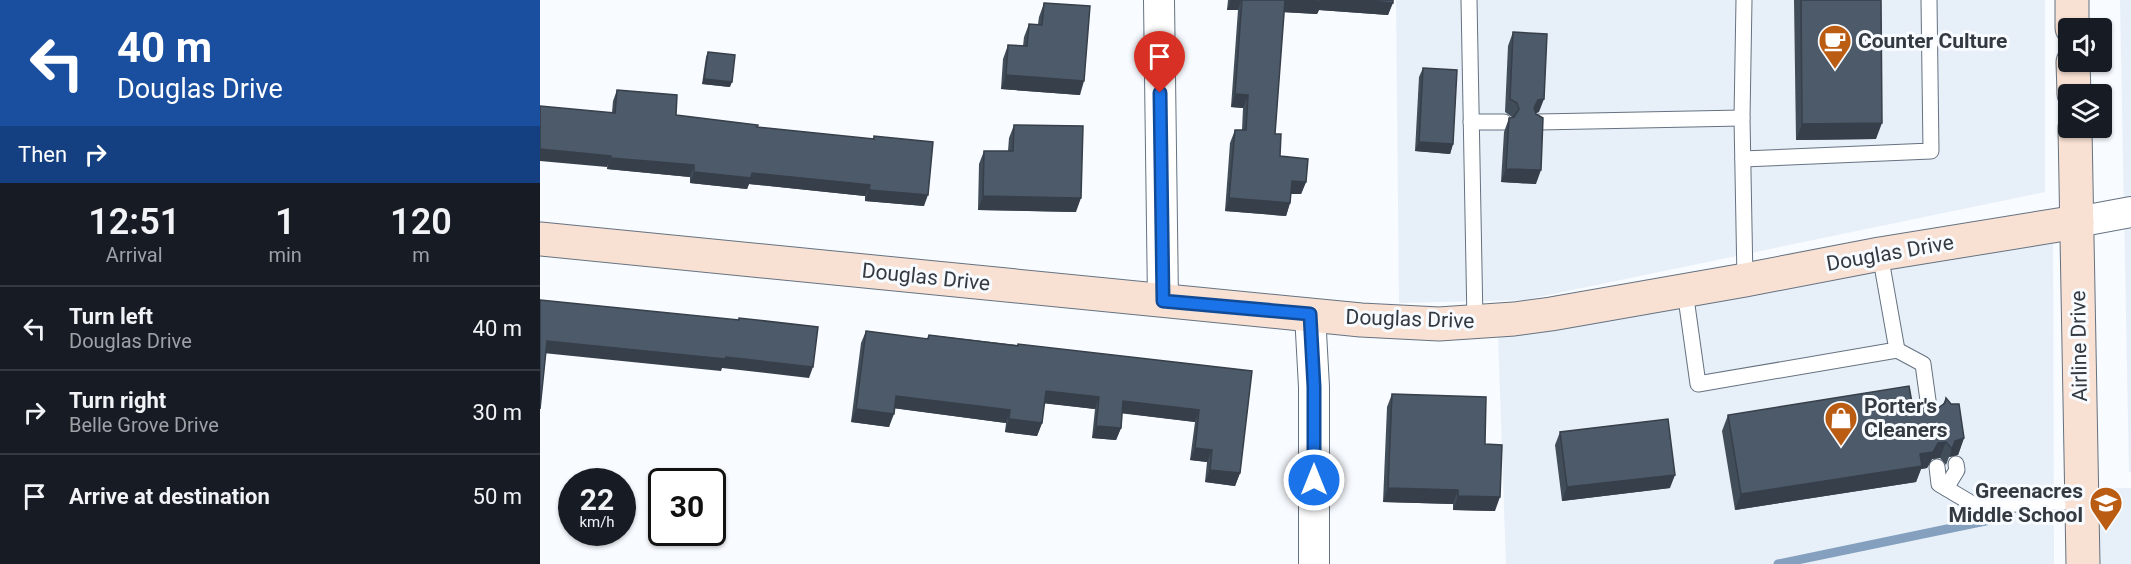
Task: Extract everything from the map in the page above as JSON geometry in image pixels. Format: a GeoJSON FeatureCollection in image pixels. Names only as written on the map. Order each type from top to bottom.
{"type":"FeatureCollection","features":[{"type":"Feature","properties":{"kind":"street"},"geometry":{"type":"LineString","coordinates":[[1159,0],[1163,301]]}},
{"type":"Feature","properties":{"kind":"street"},"geometry":{"type":"LineString","coordinates":[[2072,0],[2073,18]]}},
{"type":"Feature","properties":{"kind":"street","name":"Airline Drive"},"geometry":{"type":"LineString","coordinates":[[2075,138],[2082,564]]}},
{"type":"Feature","properties":{"kind":"street","name":"Douglas Drive"},"geometry":{"type":"LineString","coordinates":[[540,239],[1163,301],[1401,323],[1439,324],[1551,314],[1880,254],[2131,212]]}},
{"type":"Feature","properties":{"kind":"street"},"geometry":{"type":"LineString","coordinates":[[1310,314],[1314,387],[1314,564]]}},
{"type":"Feature","properties":{"kind":"lane"},"geometry":{"type":"LineString","coordinates":[[1469,0],[1474,322]]}},
{"type":"Feature","properties":{"kind":"lane"},"geometry":{"type":"LineString","coordinates":[[1744,0],[1742,118],[1744,280]]}},
{"type":"Feature","properties":{"kind":"lane"},"geometry":{"type":"LineString","coordinates":[[1743,159],[1931,151],[1929,0]]}},
{"type":"Feature","properties":{"kind":"lane"},"geometry":{"type":"LineString","coordinates":[[1539,122],[1742,118]]}},
{"type":"Feature","properties":{"kind":"lane"},"geometry":{"type":"LineString","coordinates":[[1471,122],[1504,122]]}},
{"type":"Feature","properties":{"kind":"lane"},"geometry":{"type":"LineString","coordinates":[[1880,254],[1897,350]]}},
{"type":"Feature","properties":{"kind":"lane"},"geometry":{"type":"LineString","coordinates":[[1685,291],[1698,384],[1897,350],[1923,364],[1929,415]]}},
{"type":"Feature","properties":{"kind":"lane"},"geometry":{"type":"LineString","coordinates":[[1926,387],[1941,399]]}},
{"type":"Feature","properties":{"kind":"lane"},"geometry":{"type":"LineString","coordinates":[[1946,488],[1956,470],[1956,464]]}},
{"type":"Feature","properties":{"kind":"lane"},"geometry":{"type":"LineString","coordinates":[[1937,467],[1940,484],[1976,506],[2081,501]]}},
{"type":"Feature","properties":{"kind":"shaded area"},"geometry":{"type":"Polygon","coordinates":[[[1396,0],[2045,0],[2045,192],[1524,300],[1399,303],[1396,0]]]}},
{"type":"Feature","properties":{"kind":"shaded area"},"geometry":{"type":"Polygon","coordinates":[[[2120,0],[2131,0],[2131,472],[2129,472],[2120,0]]]}},
{"type":"Feature","properties":{"kind":"shaded area"},"geometry":{"type":"Polygon","coordinates":[[[2053,242],[2054,564],[1506,564],[1498,334],[2053,242]]]}},
{"type":"Feature","properties":{"kind":"shaded area","name":"Greenacres Middle School"},"geometry":{"type":"Polygon","coordinates":[[[2081,488],[2131,488],[2131,564],[2083,564],[2081,488]]]}},
{"type":"Feature","properties":{"kind":"building"},"geometry":{"type":"Polygon","coordinates":[[[1242,0],[1285,0],[1275,134],[1281,134],[1280,156],[1308,159],[1306,182],[1292,181],[1290,203],[1229,198],[1235,130],[1246,130],[1248,95],[1235,94],[1242,0]]]}},
{"type":"Feature","properties":{"kind":"building"},"geometry":{"type":"Polygon","coordinates":[[[1289,0],[1322,0],[1322,2],[1289,0]]]}},
{"type":"Feature","properties":{"kind":"building"},"geometry":{"type":"Polygon","coordinates":[[[1358,0],[1393,0],[1393,3],[1358,0]]]}},
{"type":"Feature","properties":{"kind":"building","name":"Counter Culture"},"geometry":{"type":"Polygon","coordinates":[[[1801,0],[1881,0],[1882,123],[1802,124],[1801,0]]]}},
{"type":"Feature","properties":{"kind":"building"},"geometry":{"type":"Polygon","coordinates":[[[1044,3],[1090,6],[1084,81],[1006,75],[1008,45],[1027,46],[1029,24],[1042,25],[1044,3]]]}},
{"type":"Feature","properties":{"kind":"building"},"geometry":{"type":"Polygon","coordinates":[[[1513,32],[1547,34],[1544,99],[1538,100],[1534,108],[1536,114],[1543,118],[1541,170],[1506,169],[1509,118],[1514,117],[1519,109],[1517,103],[1510,99],[1513,32]]]}},
{"type":"Feature","properties":{"kind":"building"},"geometry":{"type":"Polygon","coordinates":[[[708,52],[735,55],[732,82],[704,79],[708,52]]]}},
{"type":"Feature","properties":{"kind":"building"},"geometry":{"type":"Polygon","coordinates":[[[1423,68],[1457,70],[1453,144],[1419,142],[1423,68]]]}},
{"type":"Feature","properties":{"kind":"building"},"geometry":{"type":"Polygon","coordinates":[[[617,90],[677,95],[676,115],[758,125],[757,127],[874,139],[874,136],[933,142],[928,195],[869,190],[870,185],[752,173],[751,178],[694,172],[694,165],[540,149],[540,106],[615,113],[617,90]]]}},
{"type":"Feature","properties":{"kind":"building"},"geometry":{"type":"Polygon","coordinates":[[[1014,125],[1083,126],[1081,198],[983,196],[984,151],[1013,151],[1014,125]]]}},
{"type":"Feature","properties":{"kind":"building"},"geometry":{"type":"Polygon","coordinates":[[[540,300],[818,327],[813,367],[547,341],[540,409],[540,300]]]}},
{"type":"Feature","properties":{"kind":"building"},"geometry":{"type":"Polygon","coordinates":[[[866,331],[928,339],[929,335],[1018,346],[1018,344],[1252,371],[1240,473],[1210,470],[1212,450],[1195,448],[1199,410],[1123,401],[1121,428],[1096,426],[1099,397],[1046,391],[1042,423],[1009,419],[1010,410],[896,396],[894,414],[856,409],[866,331]]]}},
{"type":"Feature","properties":{"kind":"building","name":"Porter's Cleaners"},"geometry":{"type":"Polygon","coordinates":[[[1909,386],[1912,403],[1926,400],[1932,407],[1938,408],[1945,403],[1946,398],[1951,404],[1959,404],[1964,438],[1955,441],[1952,449],[1946,442],[1938,443],[1933,452],[1920,454],[1922,466],[1741,494],[1728,415],[1909,386]]]}},
{"type":"Feature","properties":{"kind":"building"},"geometry":{"type":"Polygon","coordinates":[[[1392,394],[1486,397],[1485,444],[1502,445],[1500,497],[1458,496],[1458,490],[1388,488],[1392,394]]]}},
{"type":"Feature","properties":{"kind":"building"},"geometry":{"type":"Polygon","coordinates":[[[1668,419],[1675,475],[1567,487],[1560,432],[1668,419]]]}},
{"type":"Feature","properties":{"kind":"waterway"},"geometry":{"type":"LineString","coordinates":[[1778,564],[2000,518]]}},
{"type":"Feature","properties":{"kind":"place","name":"Counter Culture"},"geometry":{"type":"Point","coordinates":[1835,70]}},
{"type":"Feature","properties":{"kind":"place","name":"Porter's Cleaners"},"geometry":{"type":"Point","coordinates":[1841,447]}},
{"type":"Feature","properties":{"kind":"place","name":"Greenacres Middle School"},"geometry":{"type":"Point","coordinates":[2106,532]}},
{"type":"Feature","properties":{"kind":"route"},"geometry":{"type":"LineString","coordinates":[[1160,93],[1163,301],[1310,314],[1314,387],[1314,480]]}}]}
